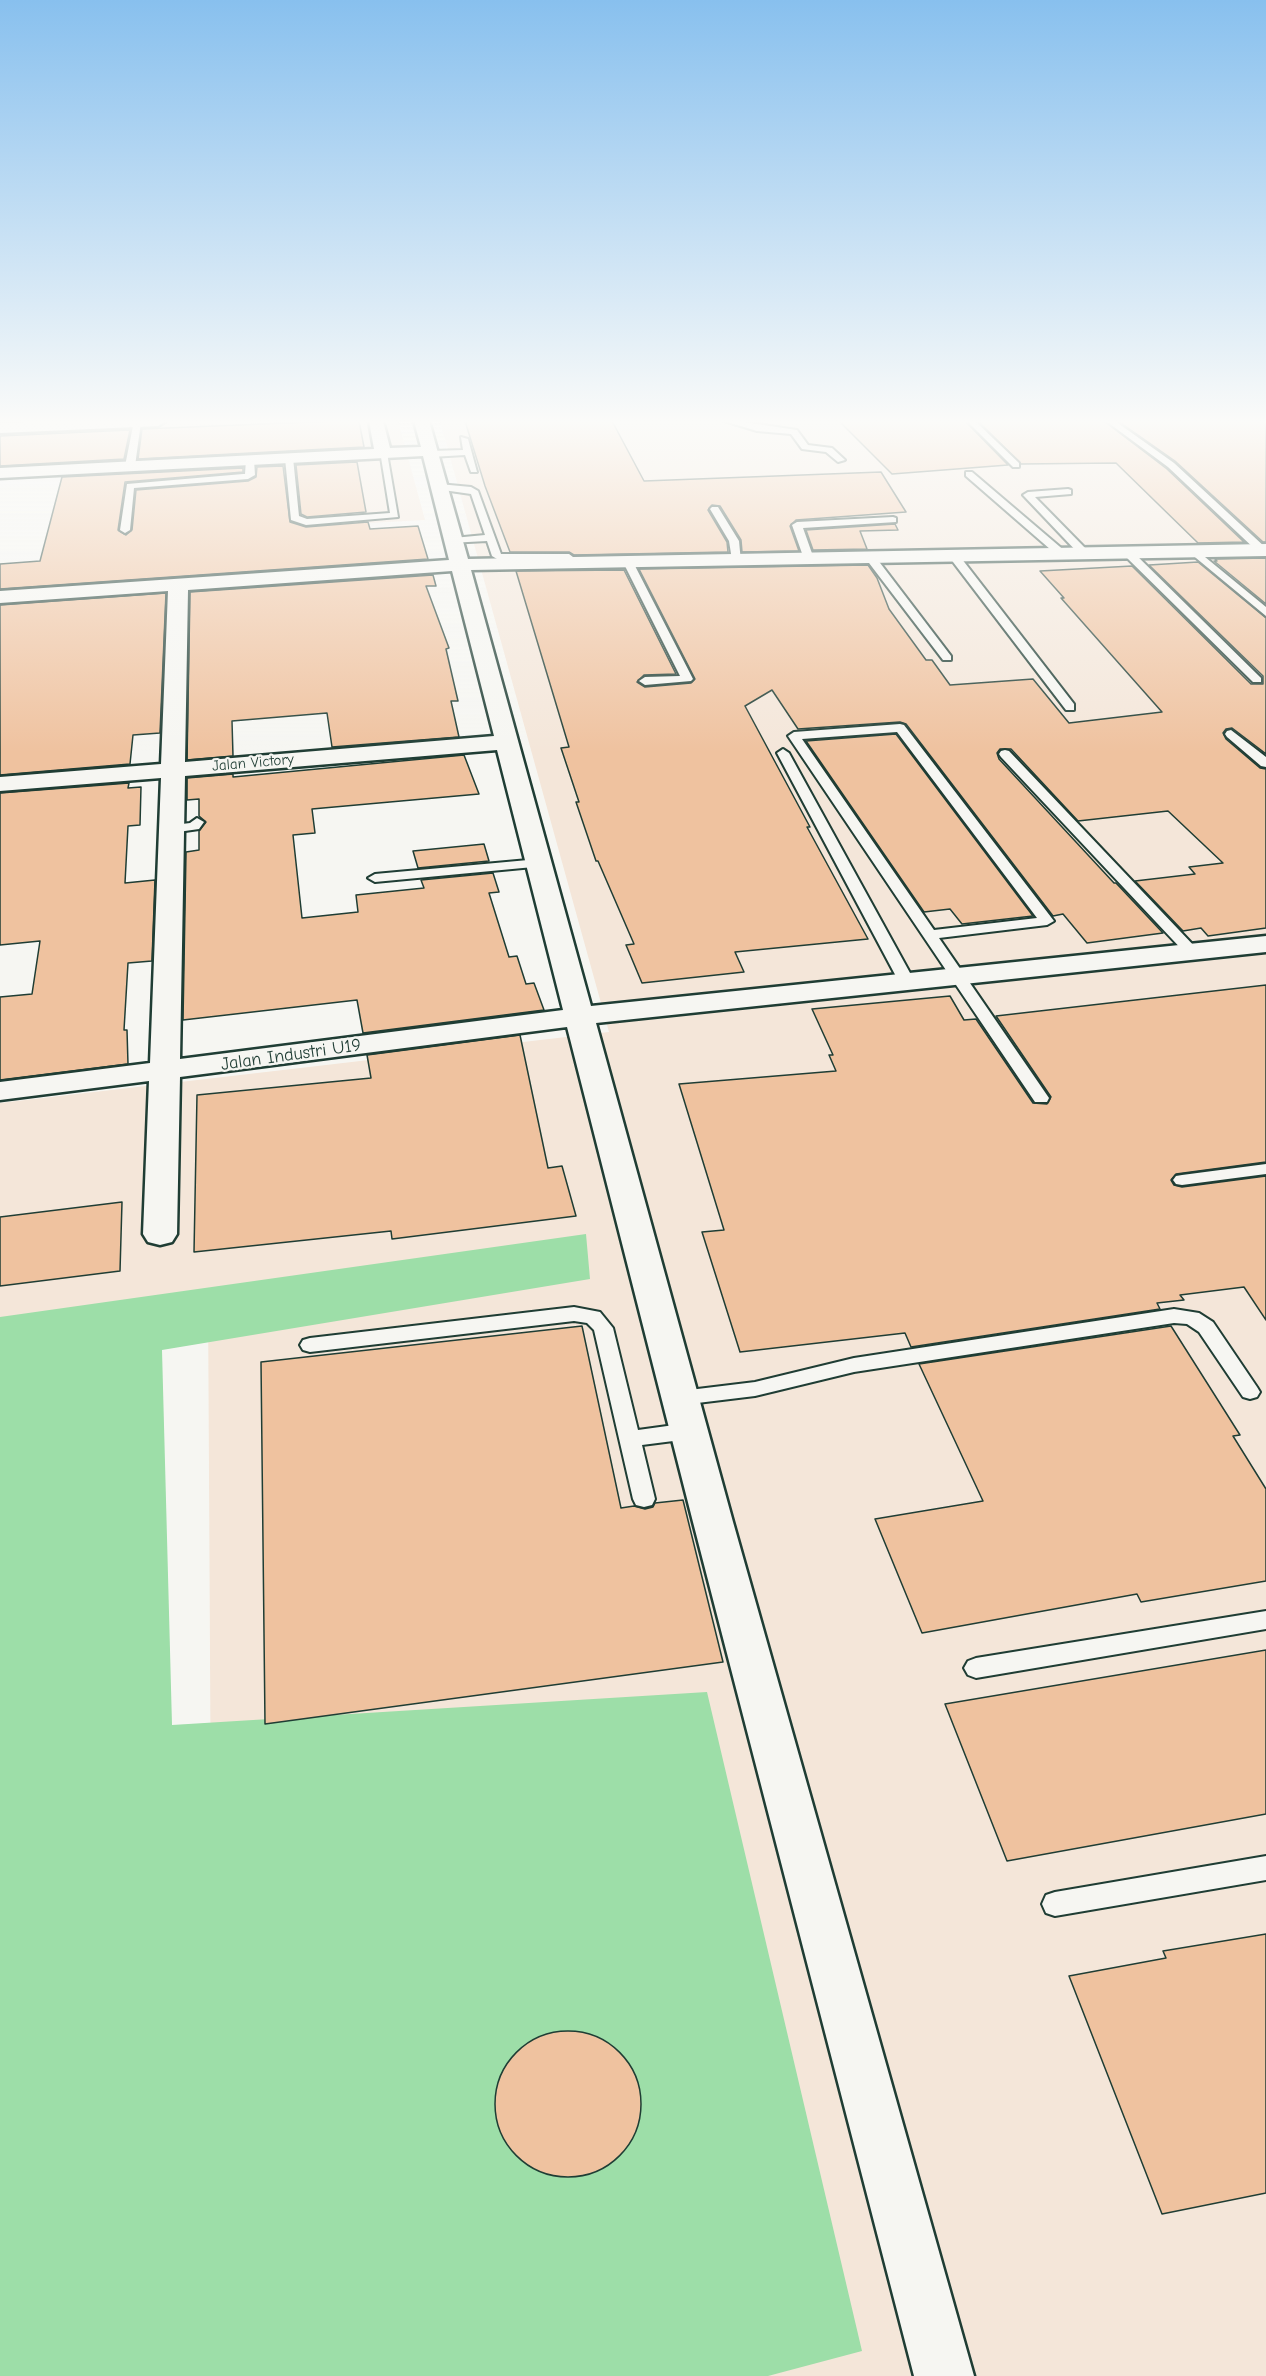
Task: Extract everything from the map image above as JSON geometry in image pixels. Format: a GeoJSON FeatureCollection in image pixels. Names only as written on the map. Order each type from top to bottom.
{"type":"FeatureCollection","features":[{"type":"Feature","properties":{"kind":"street"},"geometry":{"type":"LineString","coordinates":[[451,532],[689,1431],[944,2376]]}},
{"type":"Feature","properties":{"kind":"street"},"geometry":{"type":"LineString","coordinates":[[0,597],[178,585],[457,553],[576,563],[1264,550]]}},
{"type":"Feature","properties":{"kind":"street"},"geometry":{"type":"LineString","coordinates":[[160,1234],[178,585]]}},
{"type":"Feature","properties":{"kind":"street","name":"Jalan Victory"},"geometry":{"type":"LineString","coordinates":[[0,784],[507,742]]}},
{"type":"Feature","properties":{"kind":"street","name":"Jalan Industri U19"},"geometry":{"type":"LineString","coordinates":[[0,1091],[581,1016],[1266,944]]}},
{"type":"Feature","properties":{"kind":"lane"},"geometry":{"type":"LineString","coordinates":[[488,532],[497,556],[511,558],[568,556],[576,563]]}},
{"type":"Feature","properties":{"kind":"lane"},"geometry":{"type":"LineString","coordinates":[[729,532],[734,541],[737,560]]}},
{"type":"Feature","properties":{"kind":"lane"},"geometry":{"type":"LineString","coordinates":[[799,532],[808,558]]}},
{"type":"Feature","properties":{"kind":"lane"},"geometry":{"type":"LineString","coordinates":[[1036,532],[1062,554]]}},
{"type":"Feature","properties":{"kind":"lane"},"geometry":{"type":"LineString","coordinates":[[1064,532],[1084,553]]}},
{"type":"Feature","properties":{"kind":"lane"},"geometry":{"type":"LineString","coordinates":[[1244,532],[1264,550]]}},
{"type":"Feature","properties":{"kind":"lane"},"geometry":{"type":"LineString","coordinates":[[457,553],[490,538]]}},
{"type":"Feature","properties":{"kind":"lane"},"geometry":{"type":"LineString","coordinates":[[1194,551],[1266,613]]}},
{"type":"Feature","properties":{"kind":"lane"},"geometry":{"type":"LineString","coordinates":[[1127,552],[1257,680]]}},
{"type":"Feature","properties":{"kind":"lane"},"geometry":{"type":"LineString","coordinates":[[954,556],[1070,707]]}},
{"type":"Feature","properties":{"kind":"lane"},"geometry":{"type":"LineString","coordinates":[[870,557],[947,658]]}},
{"type":"Feature","properties":{"kind":"lane"},"geometry":{"type":"LineString","coordinates":[[628,562],[687,679],[645,681]]}},
{"type":"Feature","properties":{"kind":"lane"},"geometry":{"type":"LineString","coordinates":[[928,935],[1047,921],[900,728],[794,736],[928,935],[1041,1098]]}},
{"type":"Feature","properties":{"kind":"lane"},"geometry":{"type":"LineString","coordinates":[[1231,734],[1266,763]]}},
{"type":"Feature","properties":{"kind":"lane"},"geometry":{"type":"LineString","coordinates":[[783,753],[908,982]]}},
{"type":"Feature","properties":{"kind":"lane"},"geometry":{"type":"LineString","coordinates":[[1005,754],[1192,952]]}},
{"type":"Feature","properties":{"kind":"lane"},"geometry":{"type":"LineString","coordinates":[[171,829],[194,826],[197,822]]}},
{"type":"Feature","properties":{"kind":"lane"},"geometry":{"type":"LineString","coordinates":[[375,878],[539,863]]}},
{"type":"Feature","properties":{"kind":"lane"},"geometry":{"type":"LineString","coordinates":[[1182,1180],[1266,1169]]}},
{"type":"Feature","properties":{"kind":"lane"},"geometry":{"type":"LineString","coordinates":[[310,1345],[584,1315],[592,1317],[603,1329],[644,1499]]}},
{"type":"Feature","properties":{"kind":"lane"},"geometry":{"type":"LineString","coordinates":[[681,1398],[755,1389],[854,1365],[1174,1316],[1192,1318],[1206,1327],[1250,1392]]}},
{"type":"Feature","properties":{"kind":"lane"},"geometry":{"type":"LineString","coordinates":[[630,1438],[689,1431]]}},
{"type":"Feature","properties":{"kind":"lane"},"geometry":{"type":"LineString","coordinates":[[976,1668],[1266,1620]]}},
{"type":"Feature","properties":{"kind":"lane"},"geometry":{"type":"LineString","coordinates":[[1055,1904],[1266,1868]]}},
{"type":"Feature","properties":{"kind":"shaded area"},"geometry":{"type":"Polygon","coordinates":[[[471,532],[1266,532],[1266,2376],[214,2376],[208,1294],[0,1319],[0,1103],[609,1032],[471,532]]]}},
{"type":"Feature","properties":{"kind":"green space"},"geometry":{"type":"Polygon","coordinates":[[[586,1234],[590,1279],[162,1350],[172,1725],[707,1692],[862,2351],[768,2376],[0,2376],[0,1317],[586,1234]]]}},
{"type":"Feature","properties":{"kind":"building"},"geometry":{"type":"Polygon","coordinates":[[[48,532],[121,532],[126,535],[130,532],[420,532],[428,559],[0,589],[0,564],[40,561],[48,532]]]}},
{"type":"Feature","properties":{"kind":"building"},"geometry":{"type":"Polygon","coordinates":[[[502,532],[721,532],[727,542],[728,552],[574,555],[569,552],[510,552],[502,532]]]}},
{"type":"Feature","properties":{"kind":"building"},"geometry":{"type":"Polygon","coordinates":[[[736,532],[792,532],[799,551],[742,552],[741,540],[736,532]]]}},
{"type":"Feature","properties":{"kind":"building"},"geometry":{"type":"Polygon","coordinates":[[[807,532],[860,532],[867,549],[813,550],[807,532]]]}},
{"type":"Feature","properties":{"kind":"building"},"geometry":{"type":"Polygon","coordinates":[[[1187,532],[1233,532],[1244,542],[1198,543],[1187,532]]]}},
{"type":"Feature","properties":{"kind":"building"},"geometry":{"type":"Polygon","coordinates":[[[1252,532],[1266,532],[1266,542],[1252,532]]]}},
{"type":"Feature","properties":{"kind":"building"},"geometry":{"type":"Polygon","coordinates":[[[1266,558],[1266,604],[1214,561],[1217,561],[1215,559],[1266,558]]]}},
{"type":"Feature","properties":{"kind":"building"},"geometry":{"type":"Polygon","coordinates":[[[1198,562],[1266,618],[1266,754],[1232,728],[1226,729],[1223,733],[1226,739],[1260,768],[1266,769],[1266,928],[1208,936],[1201,928],[1183,931],[1135,881],[1195,874],[1189,867],[1223,863],[1168,811],[1078,821],[1011,749],[1000,749],[997,753],[999,759],[1163,933],[1087,943],[1063,914],[1053,916],[906,724],[900,722],[798,729],[772,690],[745,706],[868,939],[735,952],[744,972],[642,983],[626,945],[634,944],[598,861],[596,861],[576,802],[579,802],[561,748],[569,747],[516,571],[624,570],[676,674],[644,675],[637,682],[645,687],[691,683],[695,679],[639,569],[868,565],[877,578],[889,609],[926,660],[932,660],[950,685],[1033,679],[1069,723],[1162,712],[1040,571],[1132,566],[1251,684],[1263,684],[1263,676],[1149,565],[1198,562]]]}},
{"type":"Feature","properties":{"kind":"building"},"geometry":{"type":"Polygon","coordinates":[[[433,575],[436,586],[426,586],[449,648],[446,649],[458,701],[451,701],[459,737],[332,747],[327,713],[232,721],[233,756],[187,760],[190,592],[433,575]]]}},
{"type":"Feature","properties":{"kind":"building"},"geometry":{"type":"Polygon","coordinates":[[[166,593],[160,733],[133,735],[130,764],[0,775],[0,605],[166,593]]]}},
{"type":"Feature","properties":{"kind":"building"},"geometry":{"type":"Polygon","coordinates":[[[896,734],[1033,916],[962,924],[950,909],[924,912],[806,741],[896,734]]]}},
{"type":"Feature","properties":{"kind":"building"},"geometry":{"type":"Polygon","coordinates":[[[464,755],[479,794],[312,809],[315,833],[293,835],[302,918],[358,912],[356,895],[424,888],[421,880],[493,873],[499,892],[489,893],[509,957],[517,956],[526,984],[534,983],[544,1010],[363,1033],[357,1000],[183,1020],[186,852],[199,850],[199,831],[206,822],[199,816],[199,799],[187,800],[187,778],[233,774],[233,777],[464,755]]]}},
{"type":"Feature","properties":{"kind":"building"},"geometry":{"type":"Polygon","coordinates":[[[129,783],[128,788],[141,787],[140,825],[128,826],[125,883],[155,880],[152,961],[128,963],[124,1030],[127,1030],[128,1064],[0,1080],[0,997],[32,994],[40,941],[0,945],[0,793],[129,783]]]}},
{"type":"Feature","properties":{"kind":"building"},"geometry":{"type":"Polygon","coordinates":[[[484,844],[489,861],[418,868],[413,851],[484,844]]]}},
{"type":"Feature","properties":{"kind":"building"},"geometry":{"type":"Polygon","coordinates":[[[1266,985],[1266,1162],[1176,1174],[1171,1180],[1174,1185],[1182,1187],[1266,1176],[1266,1320],[1244,1287],[1180,1295],[1184,1300],[1157,1303],[1160,1309],[911,1347],[905,1333],[740,1352],[702,1232],[724,1230],[679,1084],[836,1071],[829,1055],[833,1055],[812,1009],[950,996],[964,1020],[976,1019],[1033,1103],[1047,1104],[1051,1097],[996,1016],[1266,985]]]}},
{"type":"Feature","properties":{"kind":"building"},"geometry":{"type":"Polygon","coordinates":[[[520,1035],[548,1168],[562,1166],[576,1216],[392,1239],[391,1231],[194,1252],[197,1095],[371,1078],[367,1055],[520,1035]]]}},
{"type":"Feature","properties":{"kind":"building"},"geometry":{"type":"Polygon","coordinates":[[[122,1202],[120,1271],[0,1286],[0,1217],[122,1202]]]}},
{"type":"Feature","properties":{"kind":"building"},"geometry":{"type":"Polygon","coordinates":[[[582,1326],[621,1508],[634,1506],[645,1509],[653,1507],[655,1503],[683,1500],[723,1662],[265,1724],[261,1362],[582,1326]]]}},
{"type":"Feature","properties":{"kind":"building"},"geometry":{"type":"Polygon","coordinates":[[[1171,1326],[1240,1435],[1233,1436],[1266,1489],[1266,1581],[1141,1602],[1137,1594],[922,1633],[875,1519],[983,1501],[919,1364],[1171,1326]]]}},
{"type":"Feature","properties":{"kind":"building"},"geometry":{"type":"Polygon","coordinates":[[[1266,1650],[1266,1814],[1007,1861],[945,1704],[1266,1650]]]}},
{"type":"Feature","properties":{"kind":"building"},"geometry":{"type":"Polygon","coordinates":[[[1266,1934],[1266,2193],[1162,2214],[1069,1976],[1166,1958],[1163,1951],[1266,1934]]]}},
{"type":"Feature","properties":{"kind":"building"},"geometry":{"type":"Polygon","coordinates":[[[568,2031],[596,2036],[620,2052],[636,2076],[641,2104],[636,2132],[620,2156],[596,2172],[568,2177],[540,2172],[516,2156],[500,2132],[495,2104],[500,2076],[516,2052],[540,2036],[568,2031]]]}}]}
